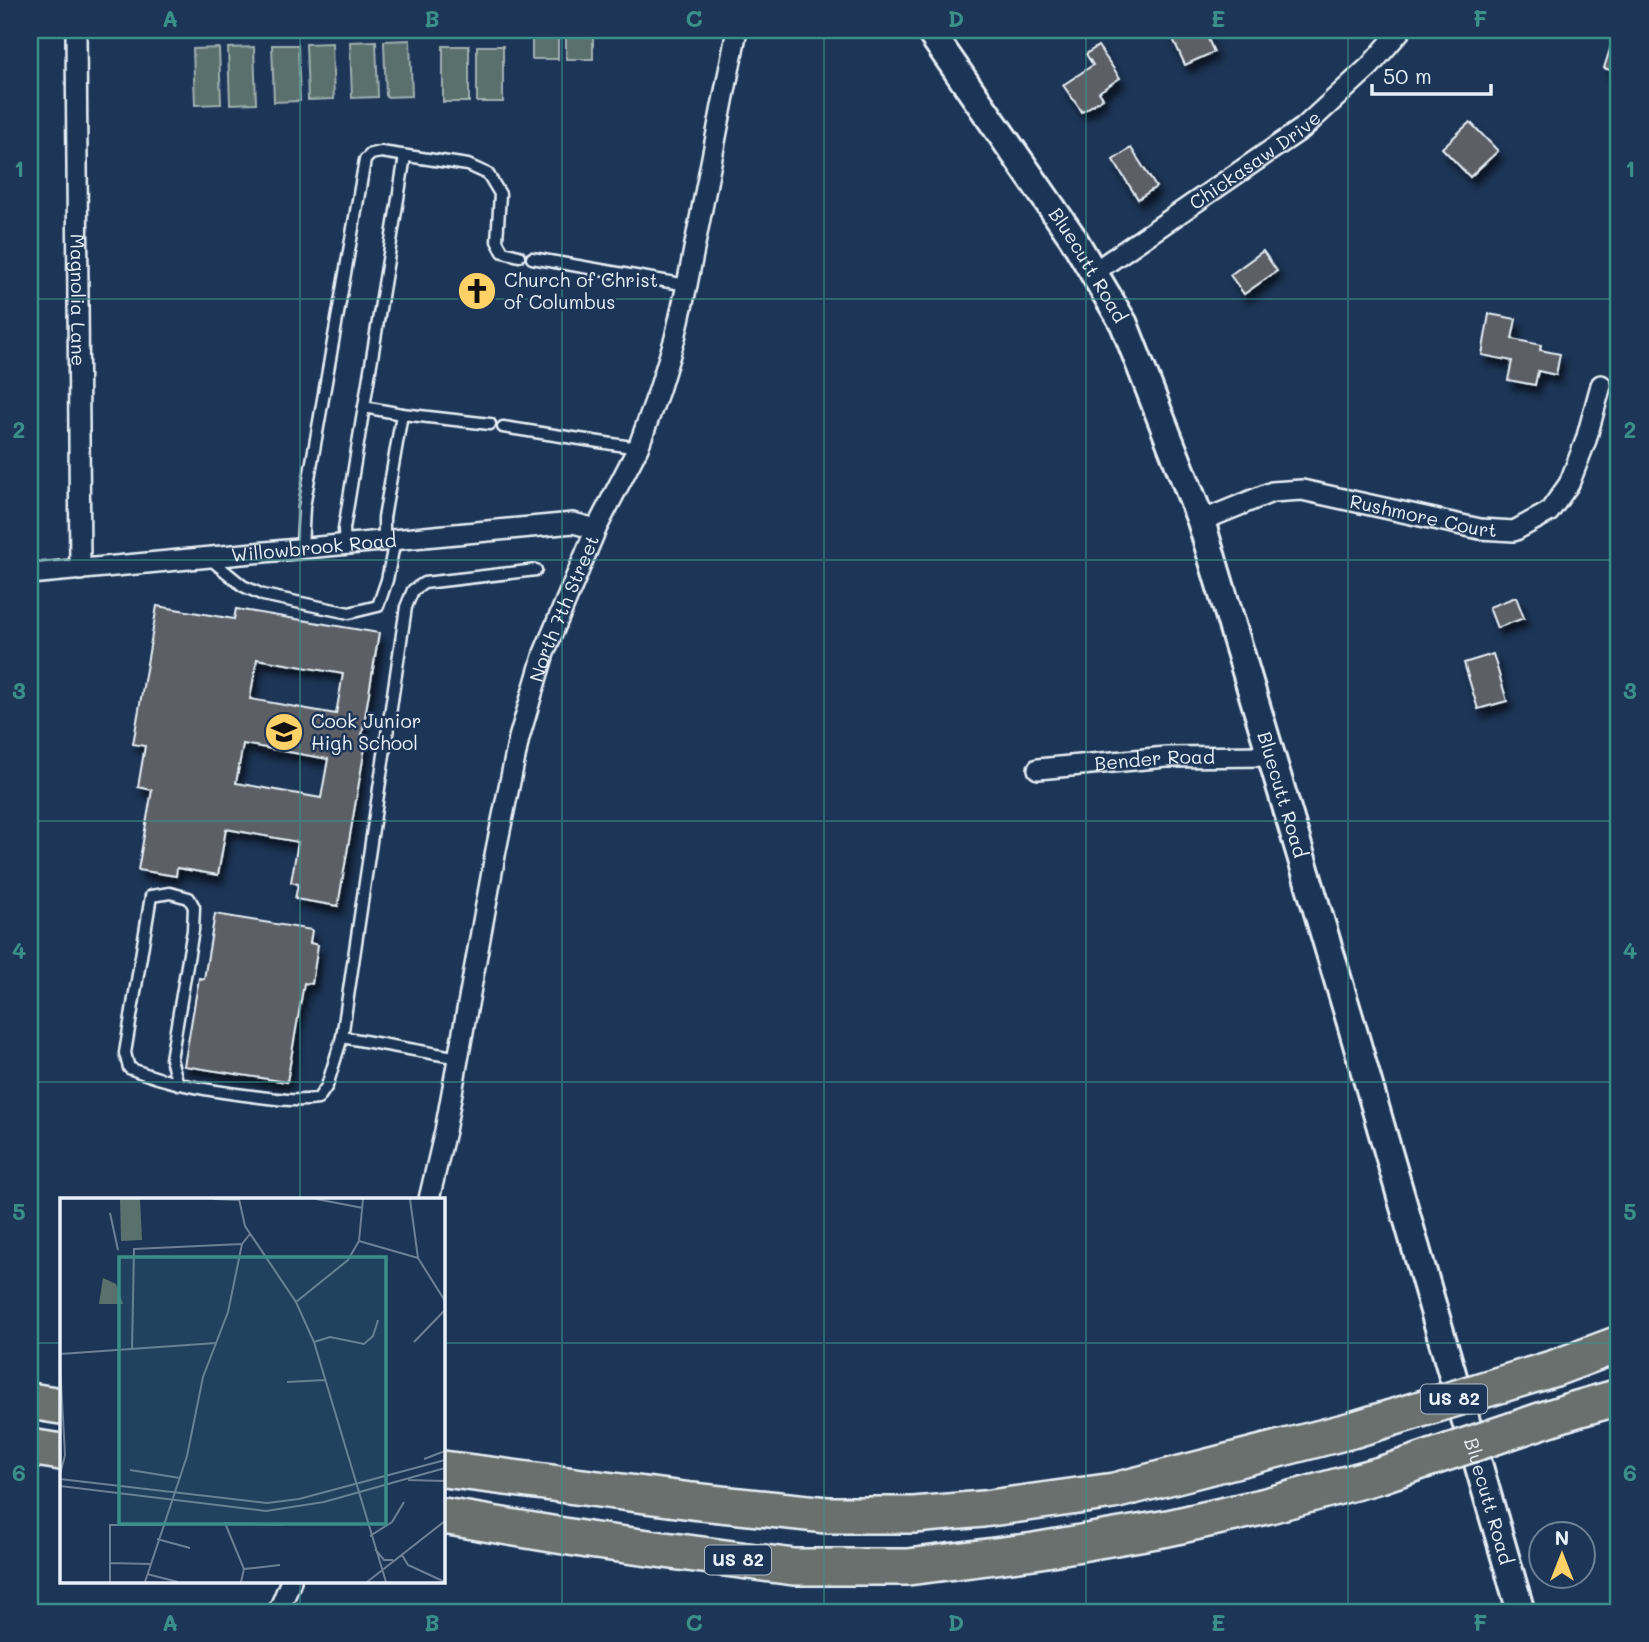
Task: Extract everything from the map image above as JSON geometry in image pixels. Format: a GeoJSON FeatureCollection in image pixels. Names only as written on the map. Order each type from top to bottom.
{"type":"FeatureCollection","features":[{"type":"Feature","properties":{"kind":"highway"},"geometry":{"type":"LineString","coordinates":[[1555,1368],[1619,1344]]}},
{"type":"Feature","properties":{"kind":"highway","name":"US 82"},"geometry":{"type":"LineString","coordinates":[[444,1469],[692,1501],[827,1515],[914,1515],[983,1509],[1114,1491],[1352,1430],[1619,1349]]}},
{"type":"Feature","properties":{"kind":"highway","name":"US 82"},"geometry":{"type":"LineString","coordinates":[[444,1516],[588,1540],[794,1567],[908,1567],[1034,1551],[1168,1528],[1266,1506],[1380,1475],[1570,1411],[1619,1399]]}},
{"type":"Feature","properties":{"kind":"highway"},"geometry":{"type":"LineString","coordinates":[[30,1401],[60,1406]]}},
{"type":"Feature","properties":{"kind":"highway"},"geometry":{"type":"LineString","coordinates":[[30,1447],[60,1452]]}},
{"type":"Feature","properties":{"kind":"street","name":"Magnolia Lane"},"geometry":{"type":"LineString","coordinates":[[76,30],[80,570]]}},
{"type":"Feature","properties":{"kind":"street","name":"North 7th Street"},"geometry":{"type":"LineString","coordinates":[[429,1198],[459,1058],[519,738],[544,653],[596,528],[638,448],[659,390],[687,285],[737,30]]}},
{"type":"Feature","properties":{"kind":"street","name":"Bluecutt Road"},"geometry":{"type":"LineString","coordinates":[[929,30],[1094,272],[1124,324],[1201,521],[1350,1020],[1521,1612]]}},
{"type":"Feature","properties":{"kind":"street","name":"Chickasaw Drive"},"geometry":{"type":"LineString","coordinates":[[1094,272],[1303,128],[1370,66],[1401,30]]}},
{"type":"Feature","properties":{"kind":"street","name":"Rushmore Court"},"geometry":{"type":"LineString","coordinates":[[1201,521],[1272,492],[1302,489],[1480,529],[1514,531],[1549,512],[1569,484],[1586,440],[1601,385]]}},
{"type":"Feature","properties":{"kind":"street","name":"Willowbrook Road"},"geometry":{"type":"LineString","coordinates":[[30,575],[573,523],[596,528]]}},
{"type":"Feature","properties":{"kind":"street","name":"Bender Road"},"geometry":{"type":"LineString","coordinates":[[1038,769],[1166,757],[1270,756]]}},
{"type":"Feature","properties":{"kind":"street"},"geometry":{"type":"LineString","coordinates":[[278,1612],[291,1582]]}},
{"type":"Feature","properties":{"kind":"lane"},"geometry":{"type":"LineString","coordinates":[[302,549],[304,507],[365,160],[371,154],[381,152],[468,165],[488,174],[500,194],[497,241],[503,252],[519,256]]}},
{"type":"Feature","properties":{"kind":"lane"},"geometry":{"type":"LineString","coordinates":[[345,545],[344,529],[405,156]]}},
{"type":"Feature","properties":{"kind":"lane"},"geometry":{"type":"LineString","coordinates":[[532,258],[687,285]]}},
{"type":"Feature","properties":{"kind":"lane"},"geometry":{"type":"LineString","coordinates":[[364,407],[490,424]]}},
{"type":"Feature","properties":{"kind":"lane"},"geometry":{"type":"LineString","coordinates":[[208,558],[243,586],[263,595],[349,613],[378,607],[387,580],[389,540],[384,518],[401,414]]}},
{"type":"Feature","properties":{"kind":"lane"},"geometry":{"type":"LineString","coordinates":[[503,427],[638,448]]}},
{"type":"Feature","properties":{"kind":"lane"},"geometry":{"type":"LineString","coordinates":[[178,1084],[171,1059],[193,930],[194,907],[189,898],[170,893],[151,896],[125,1053],[129,1068],[158,1079],[178,1084],[210,1091],[299,1102],[318,1099],[327,1086],[342,1037],[406,607],[413,590],[424,583],[536,570]]}},
{"type":"Feature","properties":{"kind":"lane"},"geometry":{"type":"LineString","coordinates":[[342,1037],[459,1058]]}},
{"type":"Feature","properties":{"kind":"green space"},"geometry":{"type":"Polygon","coordinates":[[[532,30],[558,30],[558,59],[532,59],[532,30]]]}},
{"type":"Feature","properties":{"kind":"green space"},"geometry":{"type":"Polygon","coordinates":[[[566,30],[593,30],[593,59],[566,59],[566,30]]]}},
{"type":"Feature","properties":{"kind":"green space"},"geometry":{"type":"Polygon","coordinates":[[[410,40],[412,96],[386,97],[384,41],[410,40]]]}},
{"type":"Feature","properties":{"kind":"green space"},"geometry":{"type":"Polygon","coordinates":[[[376,41],[378,97],[352,98],[350,42],[376,41]]]}},
{"type":"Feature","properties":{"kind":"green space"},"geometry":{"type":"Polygon","coordinates":[[[332,43],[334,99],[308,100],[306,44],[332,43]]]}},
{"type":"Feature","properties":{"kind":"green space"},"geometry":{"type":"Polygon","coordinates":[[[272,45],[298,45],[300,101],[274,102],[272,45]]]}},
{"type":"Feature","properties":{"kind":"green space"},"geometry":{"type":"Polygon","coordinates":[[[443,46],[469,46],[469,102],[443,102],[443,46]]]}},
{"type":"Feature","properties":{"kind":"green space"},"geometry":{"type":"Polygon","coordinates":[[[477,46],[503,46],[503,102],[477,102],[477,46]]]}},
{"type":"Feature","properties":{"kind":"green space"},"geometry":{"type":"Polygon","coordinates":[[[254,47],[256,103],[230,104],[228,48],[254,47]]]}},
{"type":"Feature","properties":{"kind":"green space"},"geometry":{"type":"Polygon","coordinates":[[[219,48],[221,104],[195,105],[193,49],[219,48]]]}},
{"type":"Feature","properties":{"kind":"building"},"geometry":{"type":"Polygon","coordinates":[[[1169,30],[1204,30],[1214,52],[1185,65],[1169,30]]]}},
{"type":"Feature","properties":{"kind":"building"},"geometry":{"type":"Polygon","coordinates":[[[1616,30],[1619,30],[1619,73],[1604,68],[1616,30]]]}},
{"type":"Feature","properties":{"kind":"building"},"geometry":{"type":"Polygon","coordinates":[[[1098,46],[1120,78],[1099,92],[1103,98],[1082,112],[1063,85],[1093,65],[1086,54],[1098,46]]]}},
{"type":"Feature","properties":{"kind":"building"},"geometry":{"type":"Polygon","coordinates":[[[1470,122],[1498,151],[1470,177],[1442,148],[1470,122]]]}},
{"type":"Feature","properties":{"kind":"building"},"geometry":{"type":"Polygon","coordinates":[[[1131,148],[1156,187],[1138,199],[1113,160],[1131,148]]]}},
{"type":"Feature","properties":{"kind":"building"},"geometry":{"type":"Polygon","coordinates":[[[1263,251],[1277,271],[1244,294],[1230,275],[1263,251]]]}},
{"type":"Feature","properties":{"kind":"building"},"geometry":{"type":"Polygon","coordinates":[[[1489,314],[1516,319],[1512,339],[1541,345],[1540,350],[1560,354],[1556,375],[1538,371],[1535,385],[1508,380],[1512,361],[1482,355],[1489,314]]]}},
{"type":"Feature","properties":{"kind":"building"},"geometry":{"type":"Polygon","coordinates":[[[1516,597],[1524,618],[1497,628],[1489,607],[1516,597]]]}},
{"type":"Feature","properties":{"kind":"building"},"geometry":{"type":"Polygon","coordinates":[[[157,606],[234,619],[236,609],[379,633],[362,735],[367,736],[338,906],[295,899],[298,884],[291,882],[298,842],[226,829],[218,875],[177,868],[176,876],[138,870],[152,790],[138,787],[145,746],[133,744],[157,606]],[[257,659],[250,699],[336,714],[343,674],[257,659]],[[243,744],[236,783],[321,798],[328,759],[243,744]]]}},
{"type":"Feature","properties":{"kind":"building"},"geometry":{"type":"Polygon","coordinates":[[[1493,654],[1507,701],[1478,709],[1464,663],[1493,654]]]}},
{"type":"Feature","properties":{"kind":"building"},"geometry":{"type":"Polygon","coordinates":[[[215,914],[312,930],[310,943],[318,945],[312,984],[304,983],[287,1082],[184,1066],[199,978],[204,979],[215,914]]]}},
{"type":"Feature","properties":{"kind":"place","name":"Church of Christ of Columbus"},"geometry":{"type":"Point","coordinates":[477,291]}},
{"type":"Feature","properties":{"kind":"place","name":"Cook Junior High School"},"geometry":{"type":"Point","coordinates":[284,732]}}]}
